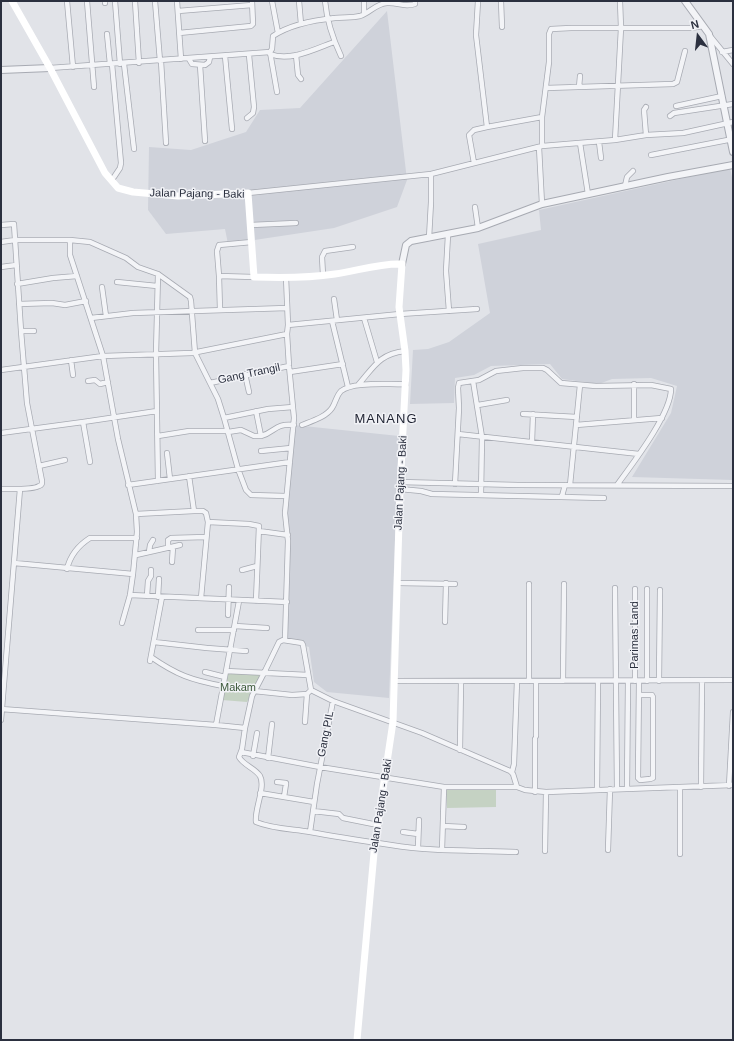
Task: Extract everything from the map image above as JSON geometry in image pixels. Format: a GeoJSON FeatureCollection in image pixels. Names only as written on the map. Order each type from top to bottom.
{"type":"FeatureCollection","features":[{"type":"Feature","properties":{"kind":"main road","name":"Jalan Pajang - Baki"},"geometry":{"type":"LineString","coordinates":[[12,1],[50,68],[105,173],[113,179],[118,188],[133,192],[167,196],[216,196],[248,193],[254,277]]}},
{"type":"Feature","properties":{"kind":"main road","name":"Jalan Pajang - Baki"},"geometry":{"type":"LineString","coordinates":[[357,1040],[374,844],[393,722],[400,486],[406,384],[405,351],[399,302],[402,264]]}},
{"type":"Feature","properties":{"kind":"main road"},"geometry":{"type":"LineString","coordinates":[[254,277],[323,275],[377,266],[402,264]]}},
{"type":"Feature","properties":{"kind":"street"},"geometry":{"type":"LineString","coordinates":[[67,1],[73,67]]}},
{"type":"Feature","properties":{"kind":"street"},"geometry":{"type":"LineString","coordinates":[[87,1],[91,66],[94,87]]}},
{"type":"Feature","properties":{"kind":"street"},"geometry":{"type":"LineString","coordinates":[[115,1],[134,149]]}},
{"type":"Feature","properties":{"kind":"street"},"geometry":{"type":"LineString","coordinates":[[135,1],[139,62]]}},
{"type":"Feature","properties":{"kind":"street"},"geometry":{"type":"LineString","coordinates":[[155,1],[166,143]]}},
{"type":"Feature","properties":{"kind":"street"},"geometry":{"type":"LineString","coordinates":[[177,1],[181,59]]}},
{"type":"Feature","properties":{"kind":"street"},"geometry":{"type":"LineString","coordinates":[[272,1],[278,33]]}},
{"type":"Feature","properties":{"kind":"street"},"geometry":{"type":"LineString","coordinates":[[299,1],[301,24]]}},
{"type":"Feature","properties":{"kind":"street"},"geometry":{"type":"LineString","coordinates":[[325,1],[327,19],[334,42],[341,56]]}},
{"type":"Feature","properties":{"kind":"street"},"geometry":{"type":"LineString","coordinates":[[364,1],[364,14]]}},
{"type":"Feature","properties":{"kind":"street"},"geometry":{"type":"LineString","coordinates":[[277,92],[270,53],[274,36],[278,33],[301,24],[327,19],[360,16],[376,6],[388,2],[405,6],[414,4],[415,1]]}},
{"type":"Feature","properties":{"kind":"street"},"geometry":{"type":"LineString","coordinates":[[478,1],[476,35],[480,82],[487,127]]}},
{"type":"Feature","properties":{"kind":"street"},"geometry":{"type":"LineString","coordinates":[[501,1],[502,27]]}},
{"type":"Feature","properties":{"kind":"street"},"geometry":{"type":"LineString","coordinates":[[615,140],[621,28],[620,1]]}},
{"type":"Feature","properties":{"kind":"street"},"geometry":{"type":"LineString","coordinates":[[685,1],[722,52],[733,64]]}},
{"type":"Feature","properties":{"kind":"street"},"geometry":{"type":"LineString","coordinates":[[178,11],[252,3],[253,24],[251,26],[179,33]]}},
{"type":"Feature","properties":{"kind":"street"},"geometry":{"type":"LineString","coordinates":[[542,204],[542,117],[549,62],[549,34],[551,30],[685,28],[703,26]]}},
{"type":"Feature","properties":{"kind":"street"},"geometry":{"type":"LineString","coordinates":[[107,34],[121,163],[120,168],[113,179]]}},
{"type":"Feature","properties":{"kind":"street"},"geometry":{"type":"LineString","coordinates":[[709,34],[724,105],[730,122],[733,150]]}},
{"type":"Feature","properties":{"kind":"street"},"geometry":{"type":"LineString","coordinates":[[1,70],[91,66],[270,53],[279,56],[296,54],[334,42]]}},
{"type":"Feature","properties":{"kind":"street"},"geometry":{"type":"LineString","coordinates":[[722,52],[733,50]]}},
{"type":"Feature","properties":{"kind":"street"},"geometry":{"type":"LineString","coordinates":[[546,88],[675,84],[678,79],[685,51]]}},
{"type":"Feature","properties":{"kind":"street"},"geometry":{"type":"LineString","coordinates":[[296,54],[298,75],[301,79]]}},
{"type":"Feature","properties":{"kind":"street"},"geometry":{"type":"LineString","coordinates":[[247,118],[253,113],[254,107],[249,55]]}},
{"type":"Feature","properties":{"kind":"street"},"geometry":{"type":"LineString","coordinates":[[225,56],[232,129]]}},
{"type":"Feature","properties":{"kind":"street"},"geometry":{"type":"LineString","coordinates":[[189,59],[192,64],[200,65],[208,64],[210,57]]}},
{"type":"Feature","properties":{"kind":"street"},"geometry":{"type":"LineString","coordinates":[[200,65],[205,141]]}},
{"type":"Feature","properties":{"kind":"street"},"geometry":{"type":"LineString","coordinates":[[579,87],[580,76]]}},
{"type":"Feature","properties":{"kind":"street"},"geometry":{"type":"LineString","coordinates":[[676,106],[722,96]]}},
{"type":"Feature","properties":{"kind":"street"},"geometry":{"type":"LineString","coordinates":[[670,116],[674,113],[733,104]]}},
{"type":"Feature","properties":{"kind":"street"},"geometry":{"type":"LineString","coordinates":[[646,107],[644,110],[646,136]]}},
{"type":"Feature","properties":{"kind":"street"},"geometry":{"type":"LineString","coordinates":[[474,163],[470,135],[474,130],[542,117]]}},
{"type":"Feature","properties":{"kind":"street"},"geometry":{"type":"LineString","coordinates":[[248,193],[431,174],[541,147],[683,133],[730,122]]}},
{"type":"Feature","properties":{"kind":"street"},"geometry":{"type":"LineString","coordinates":[[651,155],[732,140]]}},
{"type":"Feature","properties":{"kind":"street"},"geometry":{"type":"LineString","coordinates":[[598,142],[601,158]]}},
{"type":"Feature","properties":{"kind":"street"},"geometry":{"type":"LineString","coordinates":[[580,143],[588,194]]}},
{"type":"Feature","properties":{"kind":"street"},"geometry":{"type":"LineString","coordinates":[[402,264],[408,242],[478,228],[542,204],[733,165]]}},
{"type":"Feature","properties":{"kind":"street"},"geometry":{"type":"LineString","coordinates":[[625,186],[627,177],[633,171]]}},
{"type":"Feature","properties":{"kind":"street"},"geometry":{"type":"LineString","coordinates":[[430,238],[431,174]]}},
{"type":"Feature","properties":{"kind":"street"},"geometry":{"type":"LineString","coordinates":[[475,207],[478,228]]}},
{"type":"Feature","properties":{"kind":"street"},"geometry":{"type":"LineString","coordinates":[[251,225],[296,223]]}},
{"type":"Feature","properties":{"kind":"street"},"geometry":{"type":"LineString","coordinates":[[1,225],[14,224],[24,368],[32,429],[42,481],[41,485],[38,487],[1,489]]}},
{"type":"Feature","properties":{"kind":"street"},"geometry":{"type":"LineString","coordinates":[[448,235],[446,271],[449,310]]}},
{"type":"Feature","properties":{"kind":"street"},"geometry":{"type":"LineString","coordinates":[[1,242],[15,240],[70,240],[90,242],[126,258],[138,267],[158,274],[190,296],[192,301],[193,353],[210,383],[224,418],[226,431],[246,490],[248,494],[251,495],[286,496]]}},
{"type":"Feature","properties":{"kind":"street"},"geometry":{"type":"LineString","coordinates":[[70,240],[70,254],[104,356],[118,439],[136,514],[136,555],[130,595],[122,623]]}},
{"type":"Feature","properties":{"kind":"street"},"geometry":{"type":"LineString","coordinates":[[220,310],[217,251],[219,245],[252,242]]}},
{"type":"Feature","properties":{"kind":"street"},"geometry":{"type":"LineString","coordinates":[[323,275],[322,258],[325,251],[353,247]]}},
{"type":"Feature","properties":{"kind":"street"},"geometry":{"type":"LineString","coordinates":[[1,266],[16,265]]}},
{"type":"Feature","properties":{"kind":"street"},"geometry":{"type":"LineString","coordinates":[[158,274],[156,354],[158,481]]}},
{"type":"Feature","properties":{"kind":"street"},"geometry":{"type":"LineString","coordinates":[[17,284],[77,276]]}},
{"type":"Feature","properties":{"kind":"street"},"geometry":{"type":"LineString","coordinates":[[219,276],[254,277]]}},
{"type":"Feature","properties":{"kind":"street"},"geometry":{"type":"LineString","coordinates":[[285,640],[288,535],[285,518],[294,425],[287,334],[286,277]]}},
{"type":"Feature","properties":{"kind":"street"},"geometry":{"type":"LineString","coordinates":[[117,282],[157,286]]}},
{"type":"Feature","properties":{"kind":"street"},"geometry":{"type":"LineString","coordinates":[[102,287],[106,316]]}},
{"type":"Feature","properties":{"kind":"street"},"geometry":{"type":"LineString","coordinates":[[334,299],[334,321],[348,387]]}},
{"type":"Feature","properties":{"kind":"street"},"geometry":{"type":"LineString","coordinates":[[19,304],[52,303],[65,306],[86,301]]}},
{"type":"Feature","properties":{"kind":"street"},"geometry":{"type":"LineString","coordinates":[[91,318],[157,312],[287,308]]}},
{"type":"Feature","properties":{"kind":"street"},"geometry":{"type":"LineString","coordinates":[[288,325],[400,314],[477,309]]}},
{"type":"Feature","properties":{"kind":"street"},"geometry":{"type":"LineString","coordinates":[[364,318],[377,362]]}},
{"type":"Feature","properties":{"kind":"street"},"geometry":{"type":"LineString","coordinates":[[21,331],[34,331]]}},
{"type":"Feature","properties":{"kind":"street"},"geometry":{"type":"LineString","coordinates":[[1,370],[104,356],[193,353],[287,334]]}},
{"type":"Feature","properties":{"kind":"street"},"geometry":{"type":"LineString","coordinates":[[358,385],[377,362],[389,354],[405,351]]}},
{"type":"Feature","properties":{"kind":"street"},"geometry":{"type":"LineString","coordinates":[[71,360],[73,375]]}},
{"type":"Feature","properties":{"kind":"street"},"geometry":{"type":"LineString","coordinates":[[290,372],[343,364]]}},
{"type":"Feature","properties":{"kind":"street","name":"Gang Trangil"},"geometry":{"type":"LineString","coordinates":[[210,383],[245,374],[289,366]]}},
{"type":"Feature","properties":{"kind":"street"},"geometry":{"type":"LineString","coordinates":[[456,484],[458,388],[460,383],[479,380],[496,371],[537,368],[547,370],[560,383],[596,386],[634,384],[651,385],[671,389],[668,406],[662,418],[617,485]]}},
{"type":"Feature","properties":{"kind":"street"},"geometry":{"type":"LineString","coordinates":[[245,374],[249,392]]}},
{"type":"Feature","properties":{"kind":"street"},"geometry":{"type":"LineString","coordinates":[[88,381],[95,380],[100,384],[108,382]]}},
{"type":"Feature","properties":{"kind":"street"},"geometry":{"type":"LineString","coordinates":[[473,381],[482,437],[481,495]]}},
{"type":"Feature","properties":{"kind":"street"},"geometry":{"type":"LineString","coordinates":[[302,425],[318,418],[330,410],[338,395],[348,387],[358,385],[406,384]]}},
{"type":"Feature","properties":{"kind":"street"},"geometry":{"type":"LineString","coordinates":[[634,384],[634,420]]}},
{"type":"Feature","properties":{"kind":"street"},"geometry":{"type":"LineString","coordinates":[[562,496],[567,485],[574,446],[580,385]]}},
{"type":"Feature","properties":{"kind":"street"},"geometry":{"type":"LineString","coordinates":[[478,405],[507,400]]}},
{"type":"Feature","properties":{"kind":"street"},"geometry":{"type":"LineString","coordinates":[[224,418],[256,411],[293,407]]}},
{"type":"Feature","properties":{"kind":"street"},"geometry":{"type":"LineString","coordinates":[[1,433],[157,411]]}},
{"type":"Feature","properties":{"kind":"street"},"geometry":{"type":"LineString","coordinates":[[256,411],[261,436]]}},
{"type":"Feature","properties":{"kind":"street"},"geometry":{"type":"LineString","coordinates":[[523,414],[577,418]]}},
{"type":"Feature","properties":{"kind":"street"},"geometry":{"type":"LineString","coordinates":[[532,442],[533,414]]}},
{"type":"Feature","properties":{"kind":"street"},"geometry":{"type":"LineString","coordinates":[[576,425],[662,418]]}},
{"type":"Feature","properties":{"kind":"street"},"geometry":{"type":"LineString","coordinates":[[83,422],[90,462]]}},
{"type":"Feature","properties":{"kind":"street"},"geometry":{"type":"LineString","coordinates":[[158,436],[190,431],[241,430],[254,436],[261,436],[266,435],[279,426],[286,424],[294,425]]}},
{"type":"Feature","properties":{"kind":"street"},"geometry":{"type":"LineString","coordinates":[[458,434],[639,454]]}},
{"type":"Feature","properties":{"kind":"street"},"geometry":{"type":"LineString","coordinates":[[261,451],[291,448]]}},
{"type":"Feature","properties":{"kind":"street"},"geometry":{"type":"LineString","coordinates":[[167,453],[170,479]]}},
{"type":"Feature","properties":{"kind":"street"},"geometry":{"type":"LineString","coordinates":[[39,466],[65,460]]}},
{"type":"Feature","properties":{"kind":"street"},"geometry":{"type":"LineString","coordinates":[[128,485],[290,462]]}},
{"type":"Feature","properties":{"kind":"street"},"geometry":{"type":"LineString","coordinates":[[189,476],[194,511]]}},
{"type":"Feature","properties":{"kind":"street"},"geometry":{"type":"LineString","coordinates":[[400,486],[456,484],[733,486]]}},
{"type":"Feature","properties":{"kind":"street"},"geometry":{"type":"LineString","coordinates":[[400,486],[432,494],[604,498]]}},
{"type":"Feature","properties":{"kind":"street"},"geometry":{"type":"LineString","coordinates":[[1,720],[20,489]]}},
{"type":"Feature","properties":{"kind":"street"},"geometry":{"type":"LineString","coordinates":[[136,514],[194,511],[206,512],[208,522],[201,598]]}},
{"type":"Feature","properties":{"kind":"street"},"geometry":{"type":"LineString","coordinates":[[208,522],[254,524],[259,526],[256,601]]}},
{"type":"Feature","properties":{"kind":"street"},"geometry":{"type":"LineString","coordinates":[[259,531],[288,535]]}},
{"type":"Feature","properties":{"kind":"street"},"geometry":{"type":"LineString","coordinates":[[172,562],[171,547],[168,540],[171,538],[206,537]]}},
{"type":"Feature","properties":{"kind":"street"},"geometry":{"type":"LineString","coordinates":[[67,569],[68,561],[90,538],[137,538]]}},
{"type":"Feature","properties":{"kind":"street"},"geometry":{"type":"LineString","coordinates":[[149,552],[150,545],[153,540]]}},
{"type":"Feature","properties":{"kind":"street"},"geometry":{"type":"LineString","coordinates":[[136,555],[180,545]]}},
{"type":"Feature","properties":{"kind":"street"},"geometry":{"type":"LineString","coordinates":[[14,564],[133,574]]}},
{"type":"Feature","properties":{"kind":"street"},"geometry":{"type":"LineString","coordinates":[[242,570],[257,566]]}},
{"type":"Feature","properties":{"kind":"street"},"geometry":{"type":"LineString","coordinates":[[147,596],[148,581],[151,570]]}},
{"type":"Feature","properties":{"kind":"street"},"geometry":{"type":"LineString","coordinates":[[159,579],[160,597],[154,642],[150,659],[171,671],[193,680],[223,686]]}},
{"type":"Feature","properties":{"kind":"street"},"geometry":{"type":"LineString","coordinates":[[398,583],[455,584]]}},
{"type":"Feature","properties":{"kind":"street"},"geometry":{"type":"LineString","coordinates":[[445,622],[446,583]]}},
{"type":"Feature","properties":{"kind":"street"},"geometry":{"type":"LineString","coordinates":[[529,584],[529,681]]}},
{"type":"Feature","properties":{"kind":"street"},"geometry":{"type":"LineString","coordinates":[[563,681],[564,584]]}},
{"type":"Feature","properties":{"kind":"street"},"geometry":{"type":"LineString","coordinates":[[228,615],[230,600],[229,587]]}},
{"type":"Feature","properties":{"kind":"street"},"geometry":{"type":"LineString","coordinates":[[615,588],[617,789]]}},
{"type":"Feature","properties":{"kind":"street","name":"Parimas Land"},"geometry":{"type":"LineString","coordinates":[[635,589],[637,681],[639,695],[638,778],[640,780],[653,778],[653,697],[652,695],[639,695]]}},
{"type":"Feature","properties":{"kind":"street"},"geometry":{"type":"LineString","coordinates":[[647,589],[647,681]]}},
{"type":"Feature","properties":{"kind":"street"},"geometry":{"type":"LineString","coordinates":[[659,681],[660,590]]}},
{"type":"Feature","properties":{"kind":"street"},"geometry":{"type":"LineString","coordinates":[[130,595],[287,602]]}},
{"type":"Feature","properties":{"kind":"street"},"geometry":{"type":"LineString","coordinates":[[216,725],[239,601]]}},
{"type":"Feature","properties":{"kind":"street"},"geometry":{"type":"LineString","coordinates":[[198,630],[267,628]]}},
{"type":"Feature","properties":{"kind":"street"},"geometry":{"type":"LineString","coordinates":[[305,722],[309,692],[303,644],[285,640],[279,642],[250,701],[239,757],[260,777],[261,783],[256,822],[280,828],[391,846],[442,850],[516,852]]}},
{"type":"Feature","properties":{"kind":"street"},"geometry":{"type":"LineString","coordinates":[[154,642],[246,651]]}},
{"type":"Feature","properties":{"kind":"street"},"geometry":{"type":"LineString","coordinates":[[226,671],[308,675]]}},
{"type":"Feature","properties":{"kind":"street"},"geometry":{"type":"LineString","coordinates":[[205,672],[225,677]]}},
{"type":"Feature","properties":{"kind":"street"},"geometry":{"type":"LineString","coordinates":[[395,681],[733,680]]}},
{"type":"Feature","properties":{"kind":"street"},"geometry":{"type":"LineString","coordinates":[[460,750],[461,681]]}},
{"type":"Feature","properties":{"kind":"street"},"geometry":{"type":"LineString","coordinates":[[517,681],[514,764],[512,772],[517,787]]}},
{"type":"Feature","properties":{"kind":"street"},"geometry":{"type":"LineString","coordinates":[[535,792],[536,681]]}},
{"type":"Feature","properties":{"kind":"street"},"geometry":{"type":"LineString","coordinates":[[597,790],[598,681]]}},
{"type":"Feature","properties":{"kind":"street"},"geometry":{"type":"LineString","coordinates":[[627,789],[628,681]]}},
{"type":"Feature","properties":{"kind":"street"},"geometry":{"type":"LineString","coordinates":[[701,787],[702,681]]}},
{"type":"Feature","properties":{"kind":"street"},"geometry":{"type":"LineString","coordinates":[[254,691],[292,695],[309,692],[393,722],[512,772]]}},
{"type":"Feature","properties":{"kind":"street","name":"Gang PIL"},"geometry":{"type":"LineString","coordinates":[[310,832],[332,701]]}},
{"type":"Feature","properties":{"kind":"street"},"geometry":{"type":"LineString","coordinates":[[2,709],[245,728]]}},
{"type":"Feature","properties":{"kind":"street"},"geometry":{"type":"LineString","coordinates":[[241,752],[253,756],[444,787],[517,787],[535,792],[546,792],[731,786],[733,712]]}},
{"type":"Feature","properties":{"kind":"street"},"geometry":{"type":"LineString","coordinates":[[268,758],[272,724]]}},
{"type":"Feature","properties":{"kind":"street"},"geometry":{"type":"LineString","coordinates":[[253,756],[257,733]]}},
{"type":"Feature","properties":{"kind":"street"},"geometry":{"type":"LineString","coordinates":[[277,782],[286,783],[284,797]]}},
{"type":"Feature","properties":{"kind":"street"},"geometry":{"type":"LineString","coordinates":[[442,850],[444,787]]}},
{"type":"Feature","properties":{"kind":"street"},"geometry":{"type":"LineString","coordinates":[[680,787],[680,854]]}},
{"type":"Feature","properties":{"kind":"street"},"geometry":{"type":"LineString","coordinates":[[608,850],[610,789]]}},
{"type":"Feature","properties":{"kind":"street"},"geometry":{"type":"LineString","coordinates":[[545,851],[546,792]]}},
{"type":"Feature","properties":{"kind":"street"},"geometry":{"type":"LineString","coordinates":[[260,793],[314,802]]}},
{"type":"Feature","properties":{"kind":"street"},"geometry":{"type":"LineString","coordinates":[[313,811],[339,814],[343,818],[378,825]]}},
{"type":"Feature","properties":{"kind":"street"},"geometry":{"type":"LineString","coordinates":[[418,848],[419,820]]}},
{"type":"Feature","properties":{"kind":"street"},"geometry":{"type":"LineString","coordinates":[[443,826],[464,827]]}},
{"type":"Feature","properties":{"kind":"street"},"geometry":{"type":"LineString","coordinates":[[403,832],[418,834]]}},
{"type":"Feature","properties":{"kind":"shaded area"},"geometry":{"type":"Polygon","coordinates":[[[387,11],[407,180],[397,207],[334,228],[228,244],[225,229],[166,234],[148,210],[149,147],[191,150],[246,132],[260,110],[300,108],[387,11]]]}},
{"type":"Feature","properties":{"kind":"shaded area"},"geometry":{"type":"Polygon","coordinates":[[[730,168],[733,182],[733,480],[632,477],[671,413],[677,386],[651,378],[612,379],[599,384],[562,379],[550,364],[491,366],[474,375],[455,378],[454,403],[410,404],[413,350],[428,349],[449,342],[490,313],[478,244],[541,230],[539,210],[730,168]]]}},
{"type":"Feature","properties":{"kind":"shaded area"},"geometry":{"type":"Polygon","coordinates":[[[294,425],[399,436],[389,698],[327,692],[314,682],[309,647],[283,640],[288,483],[294,425]]]}},
{"type":"Feature","properties":{"kind":"green space","name":"Makam"},"geometry":{"type":"Polygon","coordinates":[[[227,673],[261,675],[247,702],[222,700],[227,673]]]}},
{"type":"Feature","properties":{"kind":"green space"},"geometry":{"type":"Polygon","coordinates":[[[496,788],[496,807],[447,808],[446,789],[496,788]]]}},
{"type":"Feature","properties":{"kind":"district","name":"MANANG"},"geometry":{"type":"Point","coordinates":[386,419]}}]}
